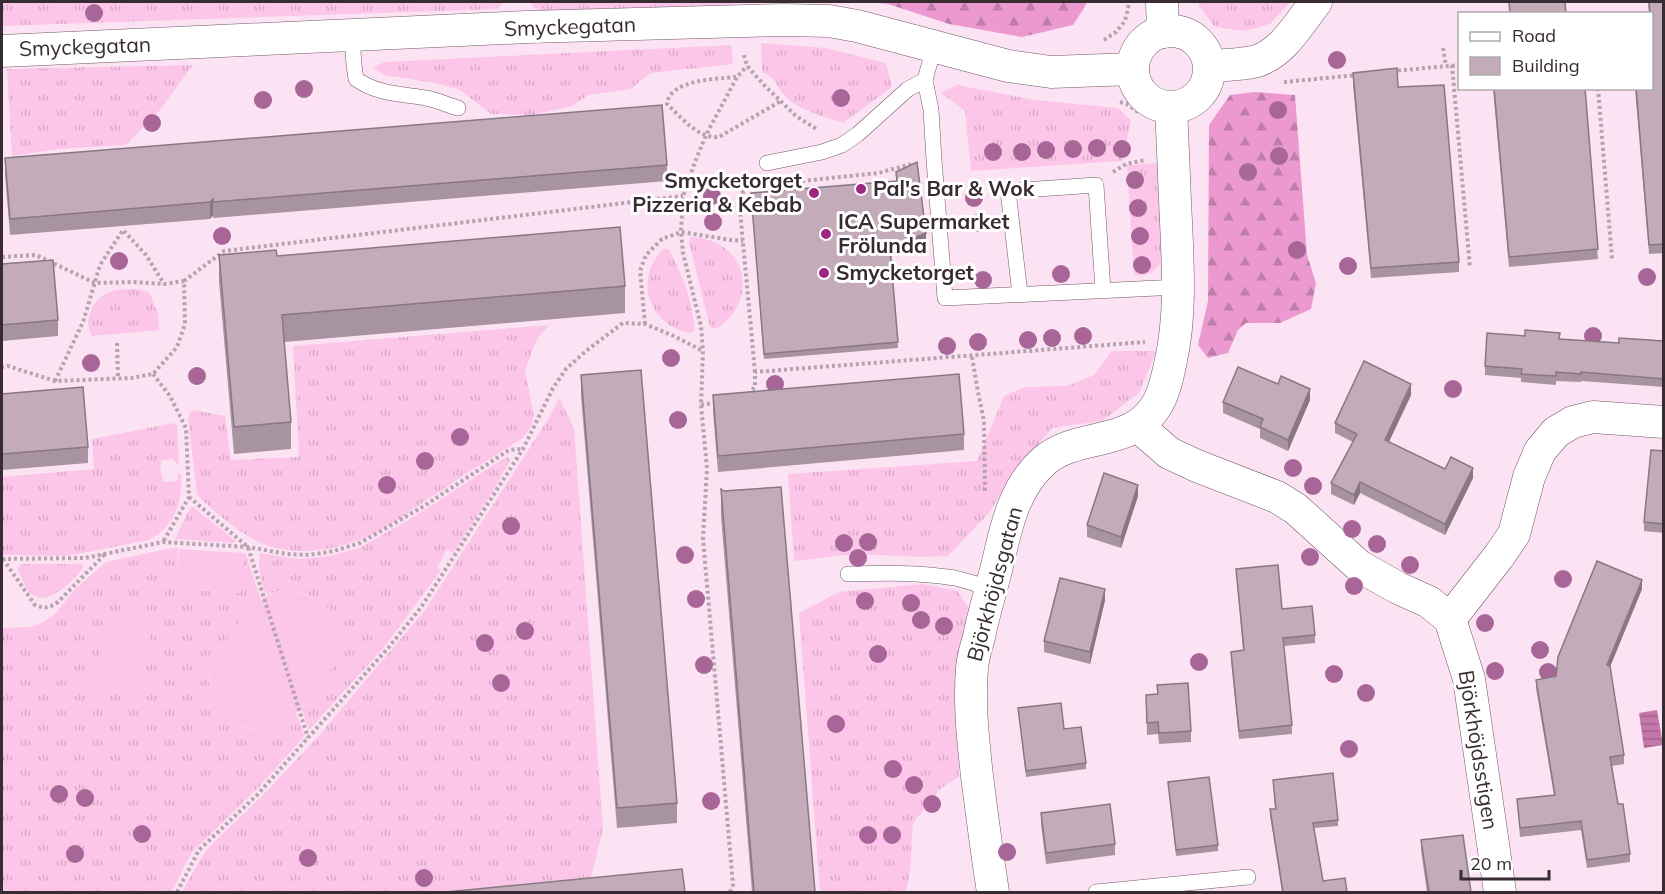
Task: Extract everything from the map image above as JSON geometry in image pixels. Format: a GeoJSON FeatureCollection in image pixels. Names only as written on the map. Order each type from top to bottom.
{"type":"FeatureCollection","features":[{"type":"Feature","properties":{"kind":"street"},"geometry":{"type":"LineString","coordinates":[[1210,66],[1255,62],[1270,55],[1290,35],[1316,2]]}},
{"type":"Feature","properties":{"kind":"street"},"geometry":{"type":"LineString","coordinates":[[1162,17],[1179,32],[1194,38],[1205,50],[1210,66],[1208,81],[1199,95],[1186,104],[1171,108],[1156,104],[1144,96],[1136,84],[1133,69],[1135,57],[1141,45],[1151,36],[1162,17]]}},
{"type":"Feature","properties":{"kind":"street","name":"Smyckegatan"},"geometry":{"type":"LineString","coordinates":[[2,51],[527,27],[784,20],[829,21],[848,24],[1008,66],[1051,72],[1133,69]]}},
{"type":"Feature","properties":{"kind":"street","name":"Björkhöjdsgatan"},"geometry":{"type":"LineString","coordinates":[[993,892],[970,712],[972,664],[1013,508],[1029,477],[1045,460],[1059,452],[1090,441],[1114,436],[1138,426],[1150,416],[1166,384],[1175,342],[1179,286],[1171,108]]}},
{"type":"Feature","properties":{"kind":"street"},"geometry":{"type":"LineString","coordinates":[[1138,426],[1168,453],[1215,474],[1277,497],[1296,509],[1359,566],[1429,602],[1450,619],[1514,534],[1528,477],[1540,451],[1556,432],[1573,422],[1593,417],[1664,422]]}},
{"type":"Feature","properties":{"kind":"street","name":"Björkhöjdsstigen"},"geometry":{"type":"LineString","coordinates":[[1450,619],[1469,679],[1500,892]]}},
{"type":"Feature","properties":{"kind":"lane"},"geometry":{"type":"LineString","coordinates":[[351,36],[356,79],[366,86],[382,92],[428,99],[458,108]]}},
{"type":"Feature","properties":{"kind":"lane"},"geometry":{"type":"LineString","coordinates":[[934,46],[925,80],[932,110],[945,298],[1179,286]]}},
{"type":"Feature","properties":{"kind":"lane"},"geometry":{"type":"LineString","coordinates":[[767,163],[822,152],[842,145],[908,90],[925,80]]}},
{"type":"Feature","properties":{"kind":"lane"},"geometry":{"type":"LineString","coordinates":[[1020,294],[1008,190],[1096,185],[1102,290]]}},
{"type":"Feature","properties":{"kind":"lane"},"geometry":{"type":"LineString","coordinates":[[848,574],[930,575],[958,579],[991,588]]}},
{"type":"Feature","properties":{"kind":"lane"},"geometry":{"type":"LineString","coordinates":[[1095,892],[1248,877]]}},
{"type":"Feature","properties":{"kind":"path"},"geometry":{"type":"LineString","coordinates":[[1101,70],[1103,41],[1116,32],[1125,21],[1129,2]]}},
{"type":"Feature","properties":{"kind":"path"},"geometry":{"type":"LineString","coordinates":[[1443,48],[1446,66]]}},
{"type":"Feature","properties":{"kind":"path"},"geometry":{"type":"LineString","coordinates":[[744,55],[747,66],[795,116],[842,145]]}},
{"type":"Feature","properties":{"kind":"path"},"geometry":{"type":"LineString","coordinates":[[1255,62],[1268,76],[1282,82],[1362,75]]}},
{"type":"Feature","properties":{"kind":"path"},"geometry":{"type":"LineString","coordinates":[[1452,65],[1470,268]]}},
{"type":"Feature","properties":{"kind":"path"},"geometry":{"type":"LineString","coordinates":[[1386,72],[1458,65]]}},
{"type":"Feature","properties":{"kind":"path"},"geometry":{"type":"LineString","coordinates":[[730,892],[733,885],[704,538],[707,469],[701,405],[703,351],[701,326],[683,253],[681,232],[683,196],[693,167],[706,135],[737,77],[747,66]]}},
{"type":"Feature","properties":{"kind":"path"},"geometry":{"type":"LineString","coordinates":[[667,104],[670,94],[679,88],[703,81],[737,77]]}},
{"type":"Feature","properties":{"kind":"path"},"geometry":{"type":"LineString","coordinates":[[1598,90],[1612,259]]}},
{"type":"Feature","properties":{"kind":"path"},"geometry":{"type":"LineString","coordinates":[[667,104],[694,129],[711,138],[719,137],[781,101]]}},
{"type":"Feature","properties":{"kind":"path"},"geometry":{"type":"LineString","coordinates":[[1118,101],[1138,111],[1142,118]]}},
{"type":"Feature","properties":{"kind":"path"},"geometry":{"type":"LineString","coordinates":[[660,106],[667,104]]}},
{"type":"Feature","properties":{"kind":"path"},"geometry":{"type":"LineString","coordinates":[[1096,185],[1126,164],[1149,158]]}},
{"type":"Feature","properties":{"kind":"path"},"geometry":{"type":"LineString","coordinates":[[797,182],[878,173],[934,160]]}},
{"type":"Feature","properties":{"kind":"path"},"geometry":{"type":"LineString","coordinates":[[741,398],[755,387],[755,372],[739,200],[742,191],[762,185]]}},
{"type":"Feature","properties":{"kind":"path"},"geometry":{"type":"LineString","coordinates":[[2,257],[36,255],[95,283],[164,284],[184,280],[224,251],[683,196]]}},
{"type":"Feature","properties":{"kind":"path"},"geometry":{"type":"LineString","coordinates":[[55,381],[83,322],[100,265],[123,230],[146,255],[164,284]]}},
{"type":"Feature","properties":{"kind":"path"},"geometry":{"type":"LineString","coordinates":[[645,324],[640,271],[646,255],[662,239],[681,232],[743,241]]}},
{"type":"Feature","properties":{"kind":"path"},"geometry":{"type":"LineString","coordinates":[[2,367],[8,366],[55,381],[153,374],[177,347],[185,324],[184,280]]}},
{"type":"Feature","properties":{"kind":"path"},"geometry":{"type":"LineString","coordinates":[[177,892],[199,850],[257,795],[389,647],[422,606],[523,449],[553,388],[566,369],[623,323],[645,324],[703,351]]}},
{"type":"Feature","properties":{"kind":"path"},"geometry":{"type":"LineString","coordinates":[[755,372],[972,357],[1152,341],[1175,342]]}},
{"type":"Feature","properties":{"kind":"path"},"geometry":{"type":"LineString","coordinates":[[117,343],[118,378]]}},
{"type":"Feature","properties":{"kind":"path"},"geometry":{"type":"LineString","coordinates":[[972,357],[984,421],[985,500]]}},
{"type":"Feature","properties":{"kind":"path"},"geometry":{"type":"LineString","coordinates":[[153,374],[171,396],[186,428],[189,496],[163,542]]}},
{"type":"Feature","properties":{"kind":"path"},"geometry":{"type":"LineString","coordinates":[[701,405],[721,401]]}},
{"type":"Feature","properties":{"kind":"path"},"geometry":{"type":"LineString","coordinates":[[2,559],[85,558],[163,542],[248,547],[287,554],[309,555],[334,551],[360,543],[424,506],[509,450],[523,449]]}},
{"type":"Feature","properties":{"kind":"path"},"geometry":{"type":"LineString","coordinates":[[189,496],[248,547],[308,738]]}},
{"type":"Feature","properties":{"kind":"path"},"geometry":{"type":"LineString","coordinates":[[2,559],[35,604],[42,608],[49,608],[58,602],[105,554]]}},
{"type":"Feature","properties":{"kind":"green space"},"geometry":{"type":"Polygon","coordinates":[[[2,2],[503,2],[498,9],[2,26],[2,2]]]}},
{"type":"Feature","properties":{"kind":"green space"},"geometry":{"type":"Polygon","coordinates":[[[531,2],[734,2],[735,6],[541,12],[533,7],[531,2]]]}},
{"type":"Feature","properties":{"kind":"green space"},"geometry":{"type":"Polygon","coordinates":[[[869,2],[1087,2],[1073,25],[1022,37],[949,24],[888,4],[869,2]]]}},
{"type":"Feature","properties":{"kind":"green space"},"geometry":{"type":"Polygon","coordinates":[[[1199,2],[1290,2],[1270,24],[1245,31],[1215,27],[1199,6],[1199,2]]]}},
{"type":"Feature","properties":{"kind":"green space"},"geometry":{"type":"Polygon","coordinates":[[[761,43],[825,48],[886,63],[892,87],[843,123],[820,116],[790,101],[773,80],[762,72],[761,43]]]}},
{"type":"Feature","properties":{"kind":"green space"},"geometry":{"type":"Polygon","coordinates":[[[731,45],[733,64],[650,73],[631,89],[588,95],[572,106],[533,115],[491,114],[459,89],[384,75],[373,67],[385,62],[731,45]]]}},
{"type":"Feature","properties":{"kind":"green space"},"geometry":{"type":"Polygon","coordinates":[[[193,65],[159,111],[126,145],[58,149],[12,156],[7,69],[193,65]]]}},
{"type":"Feature","properties":{"kind":"green space"},"geometry":{"type":"Polygon","coordinates":[[[957,85],[1035,100],[1118,108],[1131,121],[1122,161],[971,171],[965,111],[941,93],[957,85]]]}},
{"type":"Feature","properties":{"kind":"green space"},"geometry":{"type":"Polygon","coordinates":[[[1255,92],[1295,95],[1307,255],[1316,283],[1311,309],[1280,323],[1246,323],[1238,330],[1228,353],[1208,358],[1198,345],[1208,301],[1209,125],[1230,95],[1255,92]]]}},
{"type":"Feature","properties":{"kind":"green space"},"geometry":{"type":"Polygon","coordinates":[[[1158,163],[1163,257],[1152,272],[1134,275],[1127,165],[1158,163]]]}},
{"type":"Feature","properties":{"kind":"green space"},"geometry":{"type":"Polygon","coordinates":[[[691,237],[710,240],[725,248],[735,259],[741,272],[743,287],[739,302],[730,317],[716,329],[710,327],[689,242],[691,237]]]}},
{"type":"Feature","properties":{"kind":"green space"},"geometry":{"type":"Polygon","coordinates":[[[664,248],[669,250],[686,288],[695,330],[691,333],[671,326],[656,312],[652,304],[648,284],[649,273],[651,266],[664,248]]]}},
{"type":"Feature","properties":{"kind":"green space"},"geometry":{"type":"Polygon","coordinates":[[[135,289],[149,293],[151,296],[158,312],[159,330],[92,336],[88,324],[89,317],[99,299],[113,291],[135,289]]]}},
{"type":"Feature","properties":{"kind":"green space"},"geometry":{"type":"Polygon","coordinates":[[[549,325],[537,339],[525,370],[534,416],[523,438],[393,523],[366,538],[326,549],[293,551],[272,547],[234,527],[197,494],[188,418],[193,410],[225,416],[231,460],[299,457],[293,346],[549,325]]]}},
{"type":"Feature","properties":{"kind":"green space"},"geometry":{"type":"Polygon","coordinates":[[[1112,351],[1156,351],[1139,393],[1102,421],[1052,428],[1017,470],[989,513],[948,556],[854,554],[794,561],[788,474],[977,461],[1004,396],[1025,387],[1067,386],[1094,375],[1112,351]]]}},
{"type":"Feature","properties":{"kind":"green space"},"geometry":{"type":"Polygon","coordinates":[[[559,398],[574,428],[603,829],[590,881],[506,892],[182,892],[208,848],[316,739],[425,610],[549,418],[559,398]]]}},
{"type":"Feature","properties":{"kind":"green space"},"geometry":{"type":"Polygon","coordinates":[[[174,423],[177,425],[179,465],[173,459],[162,460],[160,467],[165,482],[177,481],[178,473],[181,474],[179,503],[171,520],[158,534],[149,540],[67,556],[2,555],[2,477],[94,469],[92,439],[174,423]]]}},
{"type":"Feature","properties":{"kind":"green space"},"geometry":{"type":"Polygon","coordinates":[[[508,457],[510,461],[496,486],[453,553],[447,549],[437,568],[441,570],[386,645],[309,730],[301,707],[334,665],[329,609],[300,592],[284,591],[267,595],[260,575],[260,553],[298,559],[330,556],[359,548],[417,515],[508,457]]]}},
{"type":"Feature","properties":{"kind":"green space"},"geometry":{"type":"Polygon","coordinates":[[[193,507],[236,541],[233,543],[175,539],[190,508],[193,507]]]}},
{"type":"Feature","properties":{"kind":"green space"},"geometry":{"type":"Polygon","coordinates":[[[178,548],[177,589],[240,593],[243,553],[246,555],[261,600],[239,624],[216,656],[211,666],[209,687],[218,708],[236,723],[257,731],[269,730],[284,723],[296,713],[304,734],[303,738],[257,789],[194,850],[172,892],[2,892],[2,628],[28,627],[43,622],[54,615],[75,589],[106,562],[178,548]]]}},
{"type":"Feature","properties":{"kind":"green space"},"geometry":{"type":"Polygon","coordinates":[[[179,549],[243,553],[241,593],[176,589],[179,549]]]}},
{"type":"Feature","properties":{"kind":"green space"},"geometry":{"type":"Polygon","coordinates":[[[83,564],[83,568],[61,590],[53,595],[39,598],[28,591],[18,571],[20,565],[83,564]]]}},
{"type":"Feature","properties":{"kind":"green space"},"geometry":{"type":"Polygon","coordinates":[[[923,584],[957,591],[969,608],[956,694],[959,777],[940,789],[913,823],[910,871],[906,892],[820,892],[799,613],[839,592],[923,584]]]}},
{"type":"Feature","properties":{"kind":"green space"},"geometry":{"type":"Polygon","coordinates":[[[288,590],[312,598],[332,612],[341,633],[341,645],[332,669],[292,716],[276,728],[263,731],[251,729],[233,722],[219,710],[210,689],[210,672],[224,643],[255,605],[265,597],[288,590]]]}},
{"type":"Feature","properties":{"kind":"green space"},"geometry":{"type":"Polygon","coordinates":[[[110,610],[153,620],[135,697],[92,687],[110,610]]]}},
{"type":"Feature","properties":{"kind":"shaded area"},"geometry":{"type":"Polygon","coordinates":[[[1657,710],[1663,745],[1644,748],[1639,713],[1657,710]]]}},
{"type":"Feature","properties":{"kind":"building"},"geometry":{"type":"Polygon","coordinates":[[[1509,2],[1565,2],[1566,12],[1510,12],[1509,2]]]}},
{"type":"Feature","properties":{"kind":"building"},"geometry":{"type":"Polygon","coordinates":[[[1649,2],[1664,2],[1664,244],[1649,245],[1636,90],[1653,90],[1653,12],[1650,12],[1649,2]]]}},
{"type":"Feature","properties":{"kind":"building"},"geometry":{"type":"Polygon","coordinates":[[[1397,68],[1398,87],[1444,85],[1459,262],[1371,268],[1353,73],[1397,68]]]}},
{"type":"Feature","properties":{"kind":"building"},"geometry":{"type":"Polygon","coordinates":[[[1494,90],[1585,90],[1598,249],[1509,257],[1494,90]]]}},
{"type":"Feature","properties":{"kind":"building"},"geometry":{"type":"Polygon","coordinates":[[[662,105],[667,165],[213,202],[213,199],[210,202],[10,219],[5,158],[662,105]]]}},
{"type":"Feature","properties":{"kind":"building","name":"Smycketorget"},"geometry":{"type":"Polygon","coordinates":[[[917,162],[926,233],[890,248],[898,342],[764,354],[751,193],[897,181],[896,172],[917,162]]]}},
{"type":"Feature","properties":{"kind":"building"},"geometry":{"type":"Polygon","coordinates":[[[620,227],[625,286],[282,315],[291,422],[234,427],[219,255],[276,250],[277,256],[620,227]]]}},
{"type":"Feature","properties":{"kind":"building"},"geometry":{"type":"Polygon","coordinates":[[[53,260],[58,320],[2,325],[2,264],[53,260]]]}},
{"type":"Feature","properties":{"kind":"building"},"geometry":{"type":"Polygon","coordinates":[[[1525,330],[1560,333],[1559,339],[1619,343],[1619,338],[1664,341],[1664,379],[1581,372],[1581,374],[1556,372],[1556,376],[1521,374],[1522,369],[1485,366],[1487,333],[1525,336],[1525,330]]]}},
{"type":"Feature","properties":{"kind":"building"},"geometry":{"type":"Polygon","coordinates":[[[1364,361],[1411,384],[1385,440],[1445,469],[1451,457],[1473,468],[1445,524],[1360,482],[1354,495],[1331,483],[1357,434],[1335,423],[1364,361]]]}},
{"type":"Feature","properties":{"kind":"building"},"geometry":{"type":"Polygon","coordinates":[[[1238,367],[1278,384],[1281,376],[1310,389],[1288,440],[1260,427],[1263,419],[1223,402],[1238,367]]]}},
{"type":"Feature","properties":{"kind":"building"},"geometry":{"type":"Polygon","coordinates":[[[641,370],[677,803],[617,808],[581,375],[641,370]]]}},
{"type":"Feature","properties":{"kind":"building"},"geometry":{"type":"Polygon","coordinates":[[[959,374],[964,434],[718,456],[713,395],[959,374]]]}},
{"type":"Feature","properties":{"kind":"building"},"geometry":{"type":"Polygon","coordinates":[[[83,387],[88,447],[2,454],[2,394],[83,387]]]}},
{"type":"Feature","properties":{"kind":"building"},"geometry":{"type":"Polygon","coordinates":[[[1651,450],[1664,451],[1664,524],[1644,522],[1651,450]]]}},
{"type":"Feature","properties":{"kind":"building"},"geometry":{"type":"Polygon","coordinates":[[[1104,473],[1138,485],[1121,537],[1087,525],[1104,473]]]}},
{"type":"Feature","properties":{"kind":"building"},"geometry":{"type":"Polygon","coordinates":[[[781,487],[815,892],[754,892],[721,489],[724,491],[781,487]]]}},
{"type":"Feature","properties":{"kind":"building"},"geometry":{"type":"Polygon","coordinates":[[[1597,561],[1642,580],[1607,665],[1610,666],[1624,755],[1610,757],[1618,804],[1623,804],[1630,854],[1587,860],[1581,821],[1520,828],[1517,799],[1555,795],[1536,680],[1556,676],[1558,657],[1597,561]]]}},
{"type":"Feature","properties":{"kind":"building"},"geometry":{"type":"Polygon","coordinates":[[[1278,565],[1282,609],[1312,606],[1315,635],[1283,638],[1292,725],[1239,731],[1231,652],[1244,650],[1236,569],[1278,565]]]}},
{"type":"Feature","properties":{"kind":"building"},"geometry":{"type":"Polygon","coordinates":[[[1060,578],[1105,589],[1090,652],[1044,641],[1060,578]]]}},
{"type":"Feature","properties":{"kind":"building"},"geometry":{"type":"Polygon","coordinates":[[[1188,683],[1191,731],[1159,733],[1158,722],[1147,723],[1146,695],[1158,694],[1157,685],[1188,683]]]}},
{"type":"Feature","properties":{"kind":"building"},"geometry":{"type":"Polygon","coordinates":[[[1061,703],[1064,729],[1081,727],[1086,763],[1026,771],[1018,708],[1061,703]]]}},
{"type":"Feature","properties":{"kind":"building"},"geometry":{"type":"Polygon","coordinates":[[[1333,773],[1338,820],[1313,823],[1323,881],[1345,878],[1347,892],[1283,892],[1270,809],[1276,809],[1273,780],[1333,773]]]}},
{"type":"Feature","properties":{"kind":"building"},"geometry":{"type":"Polygon","coordinates":[[[1209,777],[1218,845],[1176,850],[1168,782],[1209,777]]]}},
{"type":"Feature","properties":{"kind":"building"},"geometry":{"type":"Polygon","coordinates":[[[1110,804],[1115,844],[1046,853],[1041,813],[1110,804]]]}},
{"type":"Feature","properties":{"kind":"building"},"geometry":{"type":"Polygon","coordinates":[[[1463,835],[1471,892],[1429,892],[1421,840],[1463,835]]]}},
{"type":"Feature","properties":{"kind":"building"},"geometry":{"type":"Polygon","coordinates":[[[682,869],[685,892],[446,892],[682,869]]]}},
{"type":"Feature","properties":{"kind":"place","name":"Pal's Bar & Wok"},"geometry":{"type":"Point","coordinates":[861,189]}},
{"type":"Feature","properties":{"kind":"place","name":"Smycketorget Pizzeria & Kebab"},"geometry":{"type":"Point","coordinates":[814,193]}},
{"type":"Feature","properties":{"kind":"place","name":"ICA Supermarket Frölunda"},"geometry":{"type":"Point","coordinates":[826,234]}},
{"type":"Feature","properties":{"kind":"place","name":"Smycketorget"},"geometry":{"type":"Point","coordinates":[824,273]}}]}
